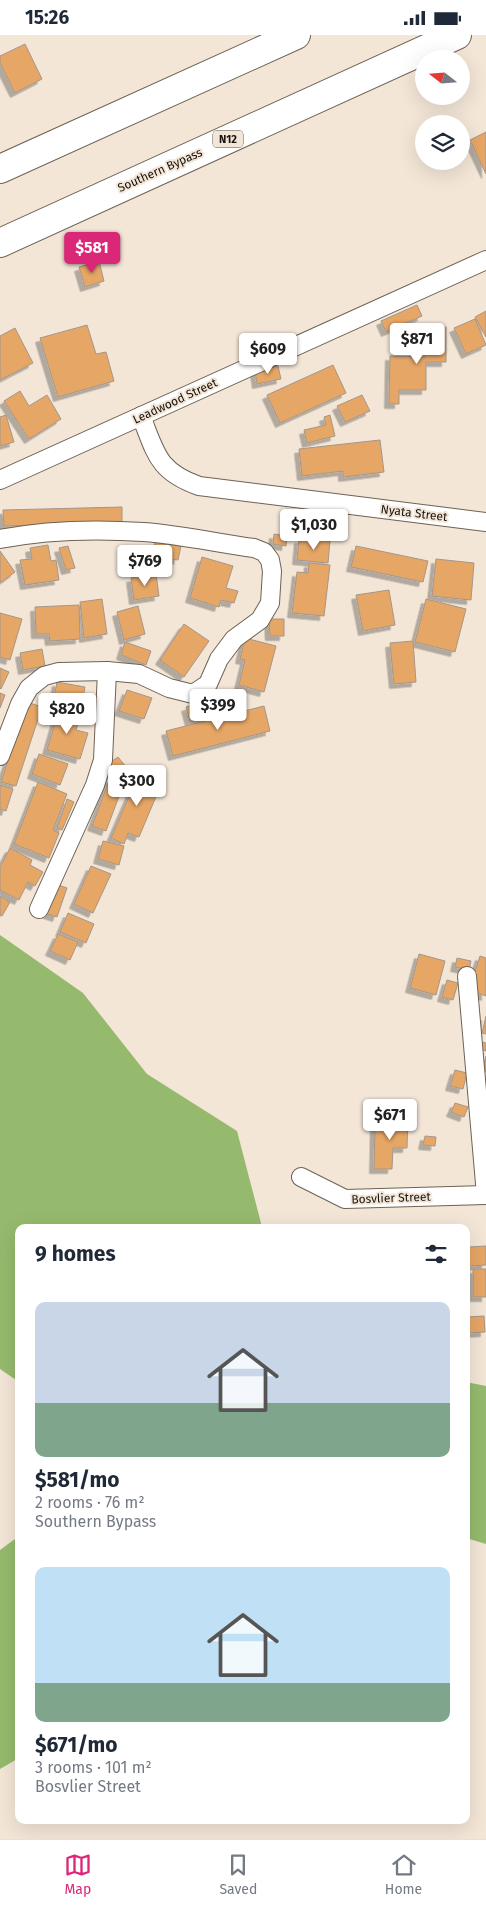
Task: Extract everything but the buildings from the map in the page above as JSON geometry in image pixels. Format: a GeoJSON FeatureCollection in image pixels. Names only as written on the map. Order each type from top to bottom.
{"type":"FeatureCollection","features":[{"type":"Feature","properties":{"kind":"highway"},"geometry":{"type":"LineString","coordinates":[[0,169],[296,35]]}},
{"type":"Feature","properties":{"kind":"highway","name":"Southern Bypass"},"geometry":{"type":"LineString","coordinates":[[0,243],[457,35]]}},
{"type":"Feature","properties":{"kind":"street","name":"Leadwood Street"},"geometry":{"type":"LineString","coordinates":[[0,480],[486,260]]}},
{"type":"Feature","properties":{"kind":"street","name":"Nyata Street"},"geometry":{"type":"LineString","coordinates":[[141,416],[161,463],[171,473],[199,486],[486,522]]}},
{"type":"Feature","properties":{"kind":"street"},"geometry":{"type":"LineString","coordinates":[[0,539],[21,535],[145,532],[254,548],[264,552],[270,560],[272,571],[270,603],[260,620],[234,639],[219,659],[208,684],[192,694],[169,688],[139,674],[106,671],[60,671],[44,676],[29,688],[24,696],[0,755]]}},
{"type":"Feature","properties":{"kind":"street"},"geometry":{"type":"LineString","coordinates":[[39,909],[95,785],[103,760],[106,671]]}},
{"type":"Feature","properties":{"kind":"street"},"geometry":{"type":"LineString","coordinates":[[467,977],[486,1195]]}},
{"type":"Feature","properties":{"kind":"street","name":"Bosvlier Street"},"geometry":{"type":"LineString","coordinates":[[301,1177],[345,1199],[486,1195]]}},
{"type":"Feature","properties":{"kind":"green space"},"geometry":{"type":"Polygon","coordinates":[[[0,935],[83,993],[147,1074],[237,1131],[261,1224],[15,1224],[15,1379],[0,1369],[0,935]]]}},
{"type":"Feature","properties":{"kind":"green space"},"geometry":{"type":"Polygon","coordinates":[[[470,1383],[486,1386],[486,1544],[470,1539],[470,1383]]]}},
{"type":"Feature","properties":{"kind":"green space"},"geometry":{"type":"Polygon","coordinates":[[[15,1539],[15,1760],[0,1769],[0,1550],[15,1539]]]}}]}
